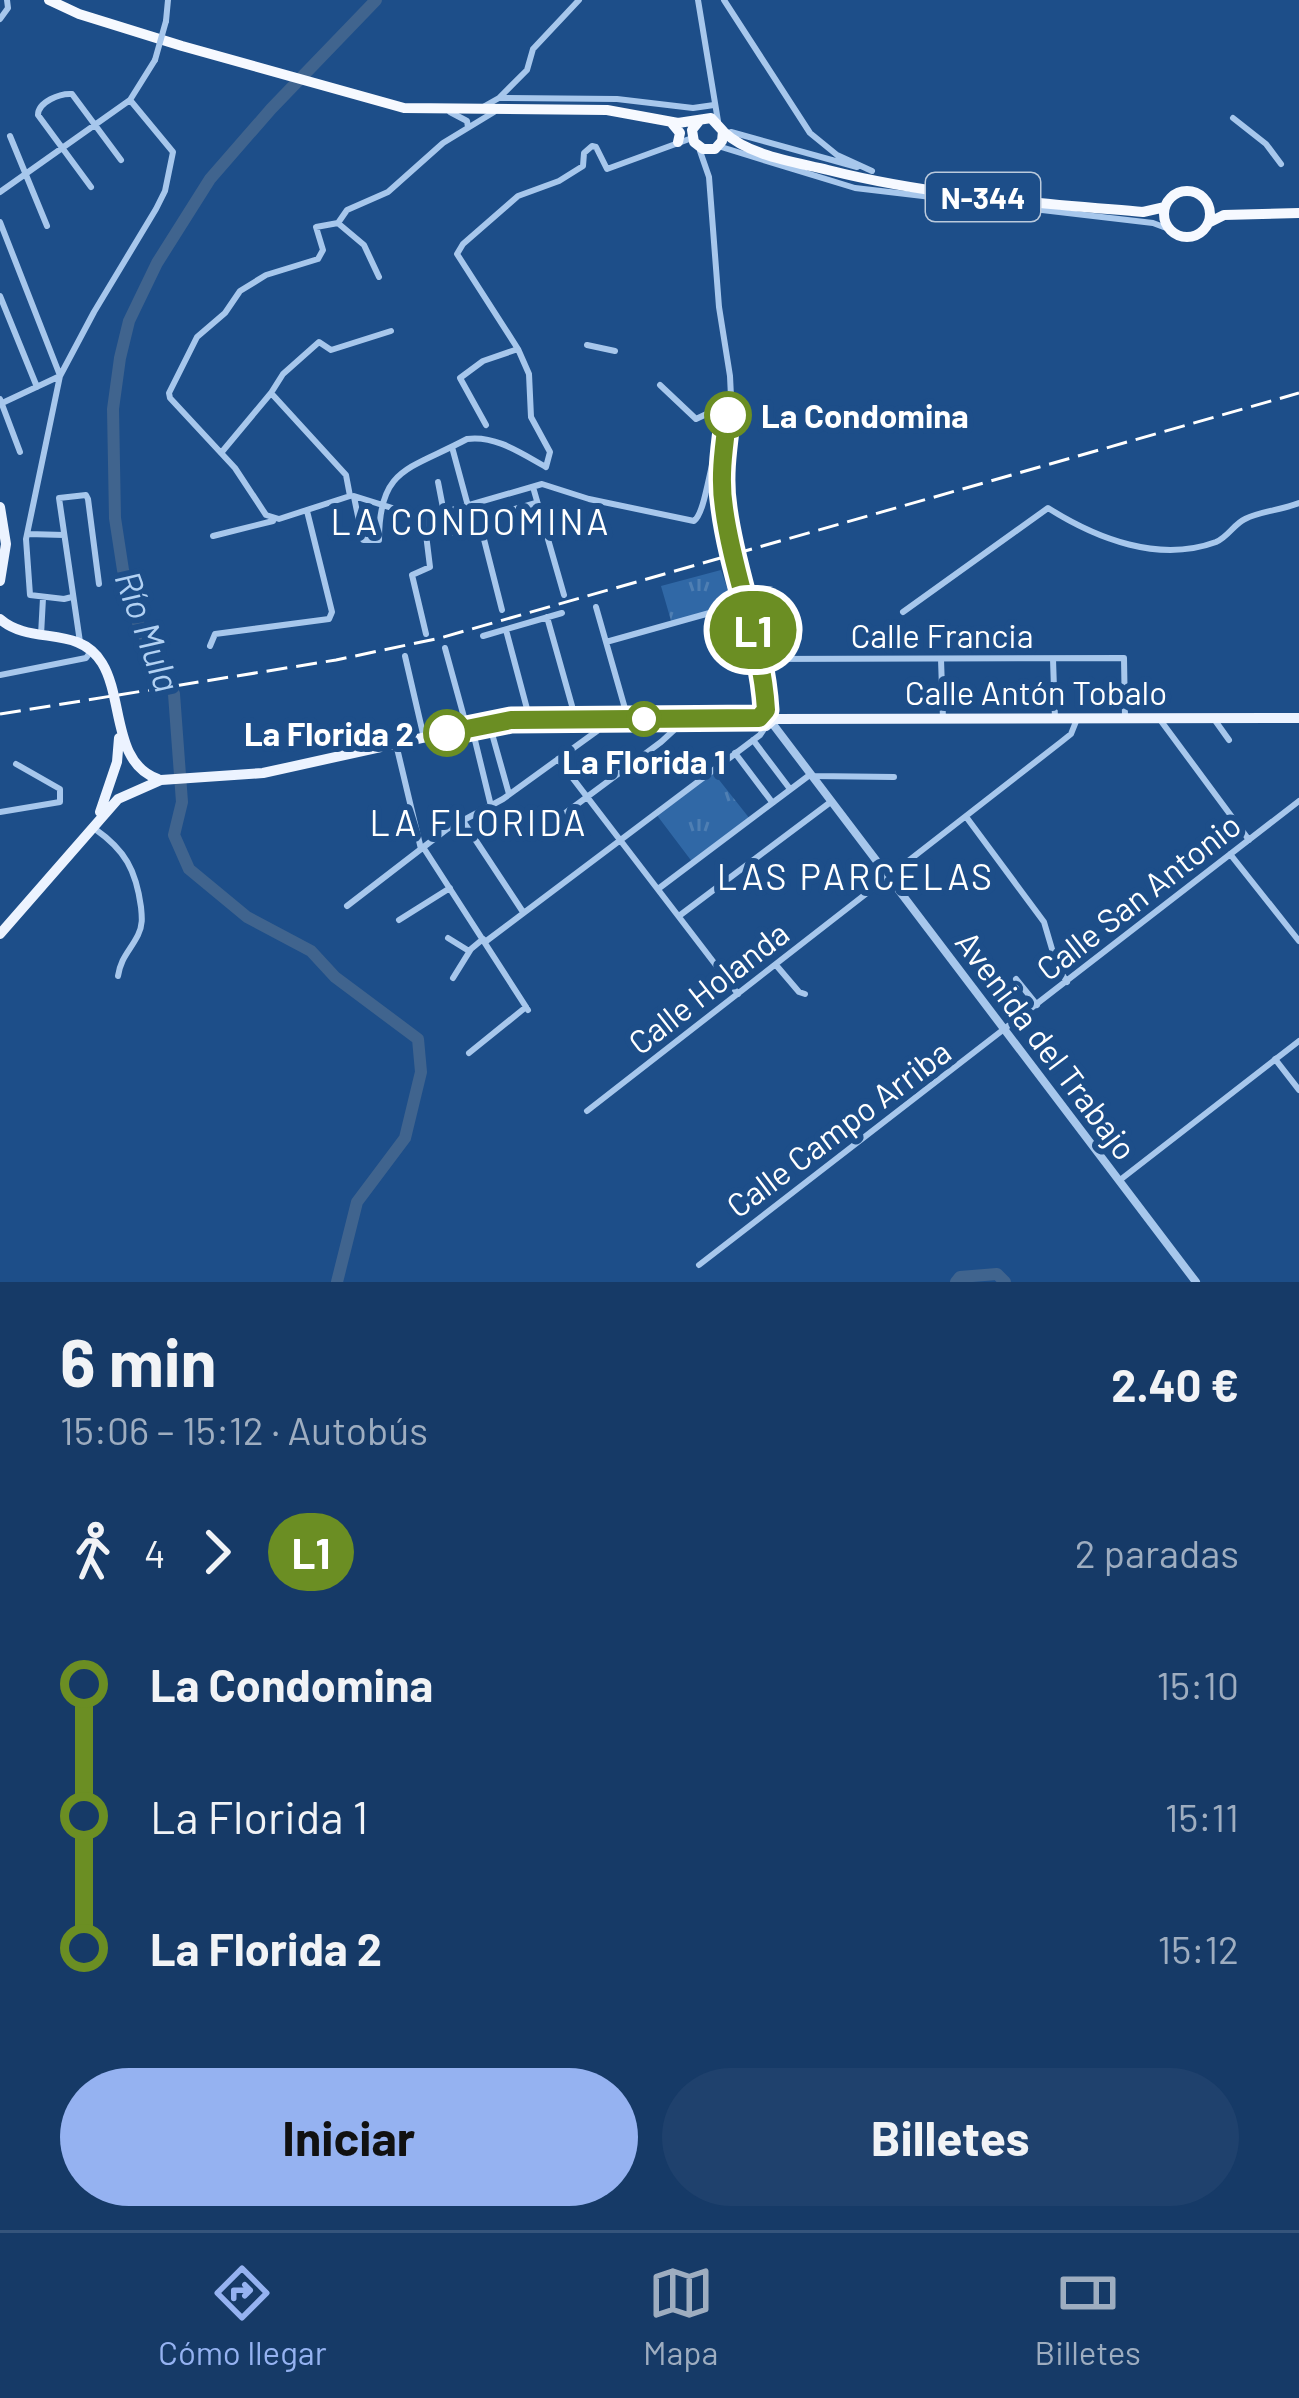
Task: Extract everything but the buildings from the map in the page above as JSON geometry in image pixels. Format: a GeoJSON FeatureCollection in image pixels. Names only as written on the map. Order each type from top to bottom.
{"type":"FeatureCollection","features":[{"type":"Feature","properties":{"kind":"highway"},"geometry":{"type":"LineString","coordinates":[[50,0],[79,14],[392,106],[474,112],[608,110],[673,121],[700,120],[721,125],[750,148]]}},
{"type":"Feature","properties":{"kind":"highway"},"geometry":{"type":"LineString","coordinates":[[694,142],[694,127],[700,120]]}},
{"type":"Feature","properties":{"kind":"highway"},"geometry":{"type":"LineString","coordinates":[[673,121],[680,133],[678,142]]}},
{"type":"Feature","properties":{"kind":"highway"},"geometry":{"type":"LineString","coordinates":[[673,121],[694,142]]}},
{"type":"Feature","properties":{"kind":"highway"},"geometry":{"type":"LineString","coordinates":[[717,147],[721,125]]}},
{"type":"Feature","properties":{"kind":"highway","name":"N-344"},"geometry":{"type":"LineString","coordinates":[[694,142],[707,150],[750,148],[891,185],[1143,212],[1165,207],[1172,196],[1186,191],[1200,195],[1225,215]]}},
{"type":"Feature","properties":{"kind":"highway"},"geometry":{"type":"LineString","coordinates":[[1208,206],[1208,223]]}},
{"type":"Feature","properties":{"kind":"highway"},"geometry":{"type":"LineString","coordinates":[[1165,207],[1167,226]]}},
{"type":"Feature","properties":{"kind":"highway","name":"N-344"},"geometry":{"type":"LineString","coordinates":[[1143,212],[1191,237],[1225,215],[1299,214]]}},
{"type":"Feature","properties":{"kind":"main road"},"geometry":{"type":"LineString","coordinates":[[0,507],[6,539],[0,581]]}},
{"type":"Feature","properties":{"kind":"main road"},"geometry":{"type":"LineString","coordinates":[[0,619],[16,630],[80,642],[92,650],[107,673],[138,766],[135,790],[94,824],[0,934]]}},
{"type":"Feature","properties":{"kind":"main road"},"geometry":{"type":"LineString","coordinates":[[94,824],[114,773],[118,711]]}},
{"type":"Feature","properties":{"kind":"main road","name":"Calle Antón Tobalo"},"geometry":{"type":"LineString","coordinates":[[135,790],[161,780],[262,773],[489,723],[530,720],[1299,718]]}},
{"type":"Feature","properties":{"kind":"main road"},"geometry":{"type":"LineString","coordinates":[[114,773],[124,763],[161,780]]}},
{"type":"Feature","properties":{"kind":"main road"},"geometry":{"type":"LineString","coordinates":[[114,773],[117,787],[135,790]]}},
{"type":"Feature","properties":{"kind":"street"},"geometry":{"type":"LineString","coordinates":[[0,19],[8,0]]}},
{"type":"Feature","properties":{"kind":"street"},"geometry":{"type":"LineString","coordinates":[[0,192],[130,100],[155,60],[168,0]]}},
{"type":"Feature","properties":{"kind":"street"},"geometry":{"type":"LineString","coordinates":[[474,112],[499,98],[526,70],[533,49],[579,0]]}},
{"type":"Feature","properties":{"kind":"street"},"geometry":{"type":"LineString","coordinates":[[698,0],[721,125],[753,140],[872,171],[837,154],[810,133],[724,0]]}},
{"type":"Feature","properties":{"kind":"street"},"geometry":{"type":"LineString","coordinates":[[700,120],[709,76]]}},
{"type":"Feature","properties":{"kind":"street"},"geometry":{"type":"LineString","coordinates":[[91,187],[37,110],[68,93],[121,160]]}},
{"type":"Feature","properties":{"kind":"street"},"geometry":{"type":"LineString","coordinates":[[499,98],[617,99],[685,108],[714,105]]}},
{"type":"Feature","properties":{"kind":"street"},"geometry":{"type":"LineString","coordinates":[[499,98],[520,111]]}},
{"type":"Feature","properties":{"kind":"street"},"geometry":{"type":"LineString","coordinates":[[72,597],[30,595],[27,536],[60,376],[156,209],[172,166],[173,152],[130,100]]}},
{"type":"Feature","properties":{"kind":"street"},"geometry":{"type":"LineString","coordinates":[[447,111],[460,115],[468,127]]}},
{"type":"Feature","properties":{"kind":"street"},"geometry":{"type":"LineString","coordinates":[[338,223],[346,210],[388,191],[494,112]]}},
{"type":"Feature","properties":{"kind":"street"},"geometry":{"type":"LineString","coordinates":[[1233,118],[1266,144],[1281,164]]}},
{"type":"Feature","properties":{"kind":"street"},"geometry":{"type":"LineString","coordinates":[[10,136],[47,226]]}},
{"type":"Feature","properties":{"kind":"street"},"geometry":{"type":"LineString","coordinates":[[564,595],[536,503],[550,452],[531,417],[529,374],[495,309],[457,254],[518,196],[560,181],[584,166],[584,153],[592,146],[607,169],[678,142],[694,142],[709,177]]}},
{"type":"Feature","properties":{"kind":"street"},"geometry":{"type":"LineString","coordinates":[[453,978],[469,952],[753,740],[767,716],[760,659],[722,490],[730,376],[719,307],[709,177],[710,158],[717,147],[855,188],[1167,226]]}},
{"type":"Feature","properties":{"kind":"street"},"geometry":{"type":"LineString","coordinates":[[0,222],[60,376]]}},
{"type":"Feature","properties":{"kind":"street"},"geometry":{"type":"LineString","coordinates":[[276,518],[266,515],[221,453],[170,398],[197,337],[225,314],[250,283],[318,259],[322,250],[316,226],[338,223],[364,244],[379,278]]}},
{"type":"Feature","properties":{"kind":"street"},"geometry":{"type":"LineString","coordinates":[[0,296],[37,388]]}},
{"type":"Feature","properties":{"kind":"street"},"geometry":{"type":"LineString","coordinates":[[221,453],[283,374],[319,342],[332,350],[391,332]]}},
{"type":"Feature","properties":{"kind":"street"},"geometry":{"type":"LineString","coordinates":[[587,345],[615,351]]}},
{"type":"Feature","properties":{"kind":"street"},"geometry":{"type":"LineString","coordinates":[[486,424],[460,378],[483,361],[518,350]]}},
{"type":"Feature","properties":{"kind":"street"},"geometry":{"type":"LineString","coordinates":[[20,452],[0,402],[60,376]]}},
{"type":"Feature","properties":{"kind":"street"},"geometry":{"type":"LineString","coordinates":[[660,385],[696,419],[718,409],[728,415]]}},
{"type":"Feature","properties":{"kind":"street"},"geometry":{"type":"LineString","coordinates":[[271,392],[346,475],[363,540],[379,540],[379,502],[391,480],[452,447],[477,438],[524,452],[546,467]]}},
{"type":"Feature","properties":{"kind":"street"},"geometry":{"type":"LineString","coordinates":[[213,536],[268,525],[276,518],[352,496],[424,518],[538,486],[694,521],[703,512],[712,451],[728,415]]}},
{"type":"Feature","properties":{"kind":"street"},"geometry":{"type":"LineString","coordinates":[[452,447],[479,519],[502,610]]}},
{"type":"Feature","properties":{"kind":"street"},"geometry":{"type":"LineString","coordinates":[[438,482],[454,533]]}},
{"type":"Feature","properties":{"kind":"street"},"geometry":{"type":"LineString","coordinates":[[516,492],[520,508]]}},
{"type":"Feature","properties":{"kind":"street"},"geometry":{"type":"LineString","coordinates":[[80,642],[59,498],[86,495],[99,584]]}},
{"type":"Feature","properties":{"kind":"street"},"geometry":{"type":"LineString","coordinates":[[479,519],[536,503]]}},
{"type":"Feature","properties":{"kind":"street"},"geometry":{"type":"LineString","coordinates":[[903,612],[1048,508],[1149,551],[1174,552],[1220,541],[1245,519],[1299,503]]}},
{"type":"Feature","properties":{"kind":"street"},"geometry":{"type":"LineString","coordinates":[[210,646],[215,634],[329,619],[332,612],[307,511]]}},
{"type":"Feature","properties":{"kind":"street"},"geometry":{"type":"LineString","coordinates":[[424,518],[430,567],[412,575],[426,634]]}},
{"type":"Feature","properties":{"kind":"street"},"geometry":{"type":"LineString","coordinates":[[6,539],[64,535]]}},
{"type":"Feature","properties":{"kind":"street"},"geometry":{"type":"LineString","coordinates":[[41,635],[44,598]]}},
{"type":"Feature","properties":{"kind":"street"},"geometry":{"type":"LineString","coordinates":[[596,607],[628,719]]}},
{"type":"Feature","properties":{"kind":"street"},"geometry":{"type":"LineString","coordinates":[[606,642],[731,607],[767,716]]}},
{"type":"Feature","properties":{"kind":"street"},"geometry":{"type":"LineString","coordinates":[[483,636],[562,613]]}},
{"type":"Feature","properties":{"kind":"street"},"geometry":{"type":"LineString","coordinates":[[547,617],[576,720]]}},
{"type":"Feature","properties":{"kind":"street"},"geometry":{"type":"LineString","coordinates":[[506,630],[530,720]]}},
{"type":"Feature","properties":{"kind":"street"},"geometry":{"type":"LineString","coordinates":[[445,648],[491,806]]}},
{"type":"Feature","properties":{"kind":"street"},"geometry":{"type":"LineString","coordinates":[[0,675],[86,658],[92,650]]}},
{"type":"Feature","properties":{"kind":"street"},"geometry":{"type":"LineString","coordinates":[[405,656],[424,738]]}},
{"type":"Feature","properties":{"kind":"street","name":"Calle Francia"},"geometry":{"type":"LineString","coordinates":[[760,659],[1124,658],[1125,718]]}},
{"type":"Feature","properties":{"kind":"street"},"geometry":{"type":"LineString","coordinates":[[941,659],[943,719]]}},
{"type":"Feature","properties":{"kind":"street"},"geometry":{"type":"LineString","coordinates":[[1053,659],[1054,719]]}},
{"type":"Feature","properties":{"kind":"street","name":"Avenida del Trabajo"},"geometry":{"type":"LineString","coordinates":[[767,716],[1196,1282]]}},
{"type":"Feature","properties":{"kind":"street"},"geometry":{"type":"LineString","coordinates":[[1159,718],[1249,840]]}},
{"type":"Feature","properties":{"kind":"street"},"geometry":{"type":"LineString","coordinates":[[1214,718],[1229,740]]}},
{"type":"Feature","properties":{"kind":"street"},"geometry":{"type":"LineString","coordinates":[[347,906],[422,848],[558,759],[605,719]]}},
{"type":"Feature","properties":{"kind":"street"},"geometry":{"type":"LineString","coordinates":[[560,817],[681,727],[685,719]]}},
{"type":"Feature","properties":{"kind":"street","name":"Calle Holanda"},"geometry":{"type":"LineString","coordinates":[[587,1111],[1071,734],[1077,719]]}},
{"type":"Feature","properties":{"kind":"street"},"geometry":{"type":"LineString","coordinates":[[489,723],[509,794]]}},
{"type":"Feature","properties":{"kind":"street"},"geometry":{"type":"LineString","coordinates":[[753,740],[790,789]]}},
{"type":"Feature","properties":{"kind":"street"},"geometry":{"type":"LineString","coordinates":[[396,744],[422,848],[527,1009],[469,1053]]}},
{"type":"Feature","properties":{"kind":"street"},"geometry":{"type":"LineString","coordinates":[[735,753],[772,802]]}},
{"type":"Feature","properties":{"kind":"street"},"geometry":{"type":"LineString","coordinates":[[558,759],[738,994]]}},
{"type":"Feature","properties":{"kind":"street"},"geometry":{"type":"LineString","coordinates":[[0,812],[60,802],[60,789],[16,764]]}},
{"type":"Feature","properties":{"kind":"street"},"geometry":{"type":"LineString","coordinates":[[658,890],[812,775],[894,777]]}},
{"type":"Feature","properties":{"kind":"street"},"geometry":{"type":"LineString","coordinates":[[679,916],[832,801]]}},
{"type":"Feature","properties":{"kind":"street","name":"Calle San Antonio"},"geometry":{"type":"LineString","coordinates":[[1006,1029],[1299,801]]}},
{"type":"Feature","properties":{"kind":"street"},"geometry":{"type":"LineString","coordinates":[[967,817],[1044,922],[1066,982]]}},
{"type":"Feature","properties":{"kind":"street"},"geometry":{"type":"LineString","coordinates":[[463,820],[523,912]]}},
{"type":"Feature","properties":{"kind":"street"},"geometry":{"type":"LineString","coordinates":[[94,824],[125,854],[139,888],[141,929],[121,958],[118,976]]}},
{"type":"Feature","properties":{"kind":"street"},"geometry":{"type":"LineString","coordinates":[[1230,854],[1299,941]]}},
{"type":"Feature","properties":{"kind":"street"},"geometry":{"type":"LineString","coordinates":[[399,920],[450,888]]}},
{"type":"Feature","properties":{"kind":"street"},"geometry":{"type":"LineString","coordinates":[[448,938],[469,952]]}},
{"type":"Feature","properties":{"kind":"street"},"geometry":{"type":"LineString","coordinates":[[776,964],[806,994]]}},
{"type":"Feature","properties":{"kind":"street"},"geometry":{"type":"LineString","coordinates":[[1016,979],[1037,1005]]}},
{"type":"Feature","properties":{"kind":"street","name":"Calle Campo Arriba"},"geometry":{"type":"LineString","coordinates":[[699,1265],[1006,1029]]}},
{"type":"Feature","properties":{"kind":"street"},"geometry":{"type":"LineString","coordinates":[[1120,1180],[1275,1059],[1297,1047]]}},
{"type":"Feature","properties":{"kind":"street"},"geometry":{"type":"LineString","coordinates":[[1275,1059],[1299,1090]]}},
{"type":"Feature","properties":{"kind":"green space"},"geometry":{"type":"Polygon","coordinates":[[[721,570],[734,608],[672,624],[661,586],[721,570]]]}},
{"type":"Feature","properties":{"kind":"green space"},"geometry":{"type":"Polygon","coordinates":[[[712,771],[750,819],[693,863],[656,814],[712,771]]]}},
{"type":"Feature","properties":{"kind":"waterway","name":"Río Mula"},"geometry":{"type":"LineString","coordinates":[[337,1282],[357,1202],[405,1138],[421,1072],[418,1039],[335,977],[311,951],[247,917],[189,869],[174,835],[182,802],[174,694],[139,626],[123,570],[115,518],[113,409],[129,321],[157,263],[210,179],[376,0]]}},
{"type":"Feature","properties":{"kind":"waterway","name":"Río Mula"},"geometry":{"type":"LineString","coordinates":[[956,1282],[960,1277],[997,1274],[1005,1282]]}},
{"type":"Feature","properties":{"kind":"railway"},"geometry":{"type":"LineString","coordinates":[[0,714],[336,660],[440,638],[1299,393]]}},
{"type":"Feature","properties":{"kind":"bus line","name":"L1"},"geometry":{"type":"LineString","coordinates":[[447,733],[511,720],[759,718],[766,710],[760,659],[724,509],[728,415]]}},
{"type":"Feature","properties":{"kind":"place","name":"La Condomina"},"geometry":{"type":"Point","coordinates":[728,415]}},
{"type":"Feature","properties":{"kind":"place","name":"La Florida 1"},"geometry":{"type":"Point","coordinates":[644,719]}},
{"type":"Feature","properties":{"kind":"place","name":"La Florida 2"},"geometry":{"type":"Point","coordinates":[447,733]}},
{"type":"Feature","properties":{"kind":"district","name":"LA CONDOMINA"},"geometry":{"type":"Point","coordinates":[471,520]}},
{"type":"Feature","properties":{"kind":"district","name":"LA FLORIDA"},"geometry":{"type":"Point","coordinates":[479,821]}},
{"type":"Feature","properties":{"kind":"district","name":"LAS PARCELAS"},"geometry":{"type":"Point","coordinates":[856,875]}}]}
